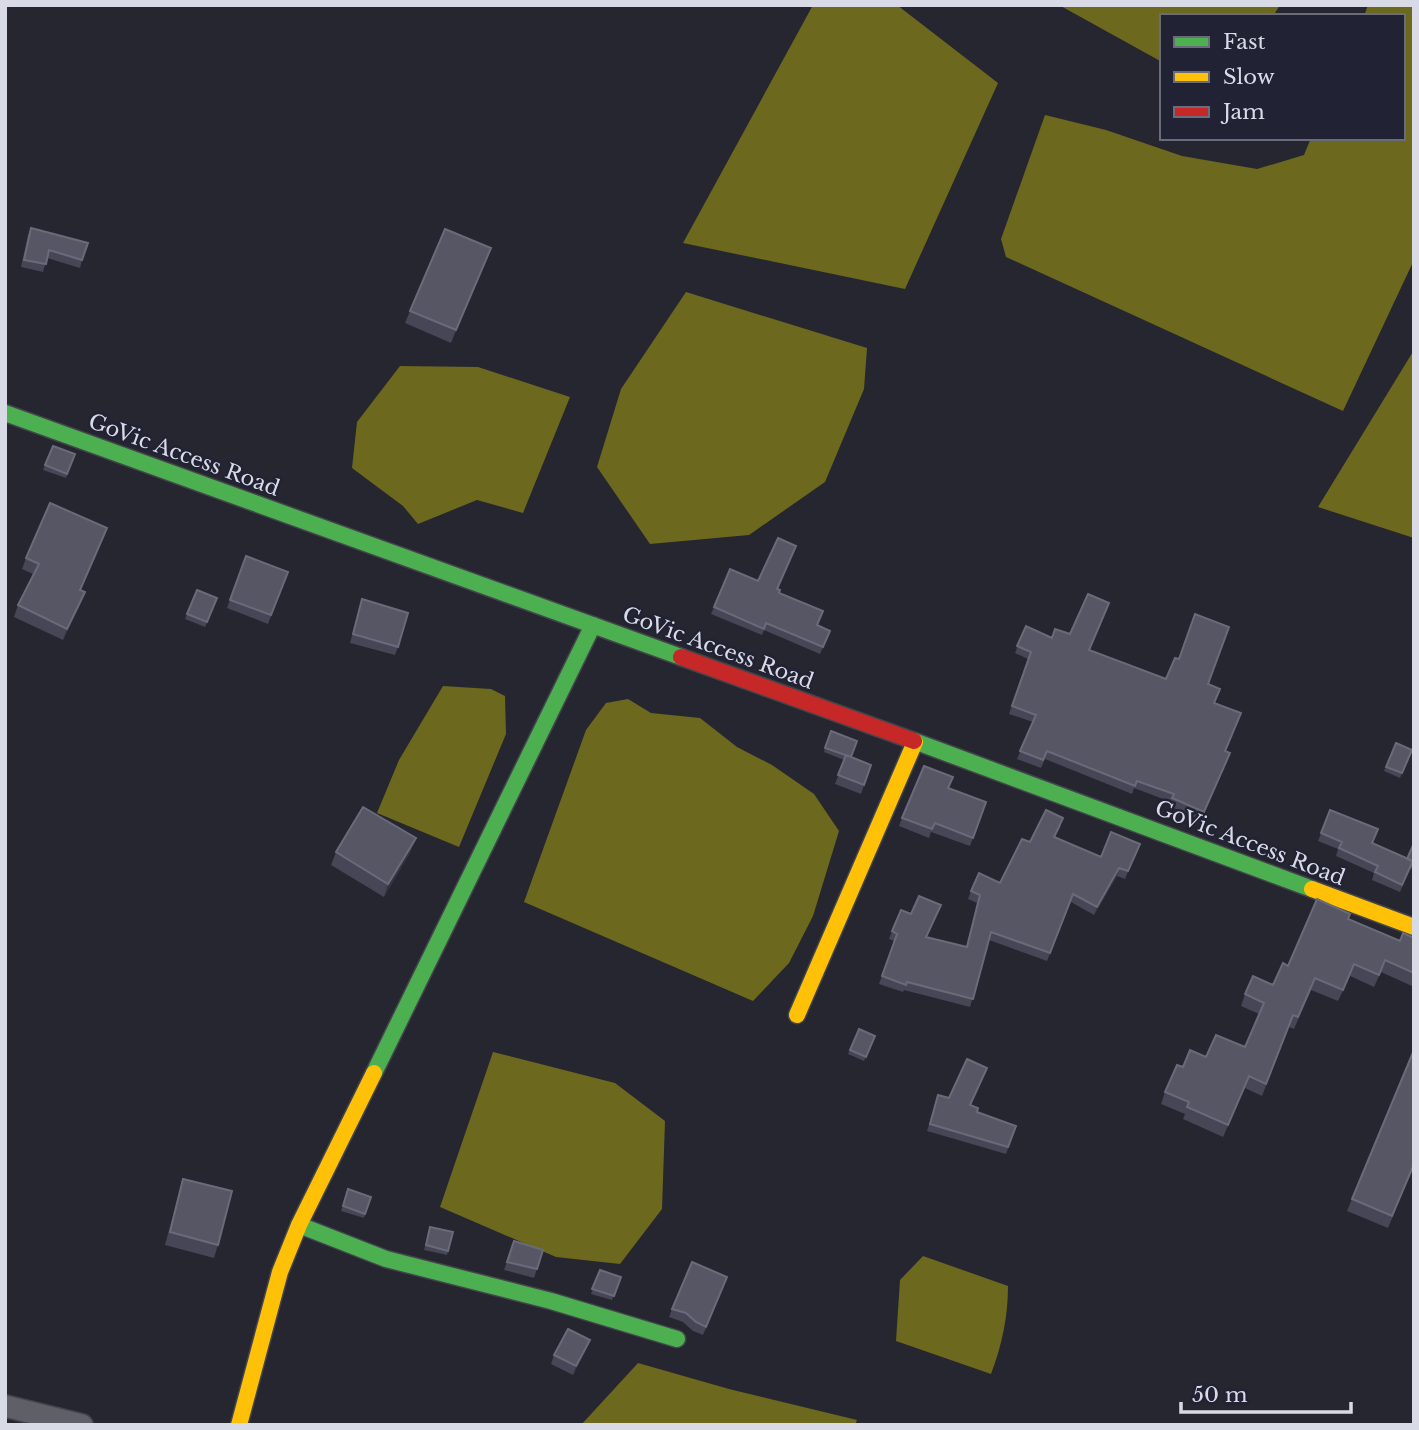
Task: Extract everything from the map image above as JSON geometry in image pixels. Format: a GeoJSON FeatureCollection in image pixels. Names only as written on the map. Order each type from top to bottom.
{"type":"FeatureCollection","features":[{"type":"Feature","properties":{"kind":"street","name":"GoVic Access Road"},"geometry":{"type":"LineString","coordinates":[[5,413],[915,742],[1414,927]]}},
{"type":"Feature","properties":{"kind":"street"},"geometry":{"type":"LineString","coordinates":[[239,1425],[280,1272],[299,1225],[593,625]]}},
{"type":"Feature","properties":{"kind":"street"},"geometry":{"type":"LineString","coordinates":[[797,1014],[915,742]]}},
{"type":"Feature","properties":{"kind":"street"},"geometry":{"type":"LineString","coordinates":[[299,1225],[386,1259],[551,1301],[677,1339]]}},
{"type":"Feature","properties":{"kind":"street"},"geometry":{"type":"LineString","coordinates":[[5,1406],[82,1425]]}},
{"type":"Feature","properties":{"kind":"shaded area"},"geometry":{"type":"Polygon","coordinates":[[[813,5],[897,5],[998,83],[905,289],[683,243],[813,5]]]}},
{"type":"Feature","properties":{"kind":"shaded area"},"geometry":{"type":"Polygon","coordinates":[[[1059,5],[1280,5],[1274,14],[1160,14],[1160,61],[1059,5]]]}},
{"type":"Feature","properties":{"kind":"shaded area"},"geometry":{"type":"Polygon","coordinates":[[[1368,5],[1414,5],[1414,260],[1343,411],[1006,257],[1001,239],[1045,115],[1106,130],[1182,156],[1257,169],[1304,155],[1310,140],[1405,140],[1405,14],[1365,14],[1368,5]]]}},
{"type":"Feature","properties":{"kind":"shaded area"},"geometry":{"type":"Polygon","coordinates":[[[686,292],[867,348],[864,389],[825,482],[749,535],[650,544],[597,467],[621,389],[686,292]]]}},
{"type":"Feature","properties":{"kind":"shaded area"},"geometry":{"type":"Polygon","coordinates":[[[1414,350],[1414,538],[1318,507],[1414,350]]]}},
{"type":"Feature","properties":{"kind":"shaded area"},"geometry":{"type":"Polygon","coordinates":[[[400,366],[478,367],[570,397],[523,513],[477,500],[418,524],[403,506],[352,468],[357,422],[400,366]]]}},
{"type":"Feature","properties":{"kind":"shaded area"},"geometry":{"type":"Polygon","coordinates":[[[443,686],[491,689],[505,696],[506,734],[459,847],[377,813],[399,760],[443,686]]]}},
{"type":"Feature","properties":{"kind":"shaded area"},"geometry":{"type":"Polygon","coordinates":[[[628,699],[651,713],[700,718],[737,747],[772,765],[814,794],[839,831],[813,916],[789,963],[753,1001],[524,902],[586,730],[606,703],[628,699]]]}},
{"type":"Feature","properties":{"kind":"shaded area"},"geometry":{"type":"Polygon","coordinates":[[[493,1052],[615,1083],[665,1121],[662,1209],[620,1264],[556,1257],[440,1207],[493,1052]]]}},
{"type":"Feature","properties":{"kind":"shaded area"},"geometry":{"type":"Polygon","coordinates":[[[923,1256],[1008,1286],[1004,1331],[991,1374],[896,1341],[900,1280],[923,1256]]]}},
{"type":"Feature","properties":{"kind":"shaded area"},"geometry":{"type":"Polygon","coordinates":[[[638,1363],[729,1389],[857,1420],[855,1425],[581,1425],[638,1363]]]}},
{"type":"Feature","properties":{"kind":"building"},"geometry":{"type":"Polygon","coordinates":[[[31,228],[88,243],[82,260],[49,250],[46,264],[24,260],[31,228]]]}},
{"type":"Feature","properties":{"kind":"building"},"geometry":{"type":"Polygon","coordinates":[[[445,229],[491,248],[456,330],[410,311],[445,229]]]}},
{"type":"Feature","properties":{"kind":"building"},"geometry":{"type":"Polygon","coordinates":[[[53,446],[75,454],[67,474],[45,465],[53,446]]]}},
{"type":"Feature","properties":{"kind":"building"},"geometry":{"type":"Polygon","coordinates":[[[50,503],[107,528],[80,590],[85,592],[67,629],[18,605],[39,564],[26,558],[50,503]]]}},
{"type":"Feature","properties":{"kind":"building"},"geometry":{"type":"Polygon","coordinates":[[[778,538],[796,546],[777,589],[780,590],[779,593],[823,611],[817,625],[830,631],[823,647],[766,623],[764,629],[714,607],[730,569],[758,581],[778,538]]]}},
{"type":"Feature","properties":{"kind":"building"},"geometry":{"type":"Polygon","coordinates":[[[246,556],[288,572],[271,615],[230,600],[246,556]]]}},
{"type":"Feature","properties":{"kind":"building"},"geometry":{"type":"Polygon","coordinates":[[[197,590],[217,598],[207,622],[187,614],[197,590]]]}},
{"type":"Feature","properties":{"kind":"building"},"geometry":{"type":"Polygon","coordinates":[[[1088,594],[1109,603],[1089,650],[1166,679],[1175,658],[1179,659],[1195,614],[1229,627],[1208,684],[1220,689],[1214,703],[1241,713],[1225,751],[1230,753],[1204,812],[1172,798],[1174,794],[1137,781],[1135,786],[1047,751],[1043,760],[1020,751],[1036,715],[1012,706],[1031,652],[1017,646],[1026,626],[1052,638],[1055,629],[1070,634],[1088,594]]]}},
{"type":"Feature","properties":{"kind":"building"},"geometry":{"type":"Polygon","coordinates":[[[362,599],[408,613],[398,647],[353,634],[362,599]]]}},
{"type":"Feature","properties":{"kind":"building"},"geometry":{"type":"Polygon","coordinates":[[[831,731],[857,741],[851,757],[825,748],[831,731]]]}},
{"type":"Feature","properties":{"kind":"building"},"geometry":{"type":"Polygon","coordinates":[[[1396,743],[1412,750],[1402,773],[1386,767],[1396,743]]]}},
{"type":"Feature","properties":{"kind":"building"},"geometry":{"type":"Polygon","coordinates":[[[846,755],[871,765],[864,785],[838,775],[846,755]]]}},
{"type":"Feature","properties":{"kind":"building"},"geometry":{"type":"Polygon","coordinates":[[[924,766],[953,777],[948,788],[986,802],[973,838],[935,823],[932,829],[902,818],[924,766]]]}},
{"type":"Feature","properties":{"kind":"building"},"geometry":{"type":"Polygon","coordinates":[[[363,807],[416,838],[388,884],[336,852],[363,807]]]}},
{"type":"Feature","properties":{"kind":"building"},"geometry":{"type":"Polygon","coordinates":[[[1046,810],[1063,818],[1054,837],[1101,857],[1111,832],[1140,844],[1128,871],[1119,868],[1097,907],[1073,894],[1050,953],[991,932],[973,999],[907,982],[906,985],[882,976],[897,934],[892,931],[901,910],[911,914],[919,896],[941,905],[926,937],[967,947],[980,895],[971,891],[979,873],[1000,883],[1022,839],[1030,842],[1046,810]]]}},
{"type":"Feature","properties":{"kind":"building"},"geometry":{"type":"Polygon","coordinates":[[[1330,810],[1378,829],[1372,843],[1413,861],[1402,885],[1375,872],[1378,866],[1339,848],[1342,842],[1321,833],[1330,810]]]}},
{"type":"Feature","properties":{"kind":"building"},"geometry":{"type":"Polygon","coordinates":[[[1414,843],[1414,862],[1407,859],[1414,843]]]}},
{"type":"Feature","properties":{"kind":"building"},"geometry":{"type":"Polygon","coordinates":[[[1317,899],[1350,914],[1348,919],[1400,941],[1403,933],[1414,938],[1414,973],[1385,960],[1379,975],[1354,964],[1343,990],[1315,978],[1298,1017],[1293,1015],[1266,1084],[1249,1076],[1228,1125],[1187,1107],[1189,1102],[1165,1092],[1177,1065],[1183,1067],[1190,1050],[1206,1057],[1216,1035],[1245,1047],[1264,1003],[1245,994],[1253,976],[1273,985],[1283,963],[1288,966],[1317,899]]]}},
{"type":"Feature","properties":{"kind":"building"},"geometry":{"type":"Polygon","coordinates":[[[859,1029],[875,1036],[866,1057],[850,1050],[859,1029]]]}},
{"type":"Feature","properties":{"kind":"building"},"geometry":{"type":"Polygon","coordinates":[[[1414,1050],[1414,1164],[1392,1216],[1352,1199],[1414,1050]]]}},
{"type":"Feature","properties":{"kind":"building"},"geometry":{"type":"Polygon","coordinates":[[[967,1059],[987,1068],[970,1105],[978,1108],[977,1112],[1016,1126],[1008,1147],[930,1124],[938,1095],[949,1098],[967,1059]]]}},
{"type":"Feature","properties":{"kind":"building"},"geometry":{"type":"Polygon","coordinates":[[[183,1179],[232,1191],[218,1245],[170,1232],[183,1179]]]}},
{"type":"Feature","properties":{"kind":"building"},"geometry":{"type":"Polygon","coordinates":[[[348,1189],[371,1197],[365,1214],[343,1206],[348,1189]]]}},
{"type":"Feature","properties":{"kind":"building"},"geometry":{"type":"Polygon","coordinates":[[[430,1227],[453,1232],[448,1251],[426,1245],[430,1227]]]}},
{"type":"Feature","properties":{"kind":"building"},"geometry":{"type":"Polygon","coordinates":[[[514,1241],[543,1250],[537,1269],[507,1262],[514,1241]]]}},
{"type":"Feature","properties":{"kind":"building"},"geometry":{"type":"Polygon","coordinates":[[[692,1262],[727,1277],[706,1327],[686,1313],[672,1309],[692,1262]]]}},
{"type":"Feature","properties":{"kind":"building"},"geometry":{"type":"Polygon","coordinates":[[[600,1270],[621,1277],[614,1296],[592,1289],[600,1270]]]}},
{"type":"Feature","properties":{"kind":"building"},"geometry":{"type":"Polygon","coordinates":[[[568,1329],[590,1340],[576,1366],[554,1355],[568,1329]]]}},
{"type":"Feature","properties":{"kind":"traffic: fast"},"geometry":{"type":"LineString","coordinates":[[5,413],[681,657]]}},
{"type":"Feature","properties":{"kind":"traffic: fast"},"geometry":{"type":"LineString","coordinates":[[374,1073],[593,625]]}},
{"type":"Feature","properties":{"kind":"traffic: fast"},"geometry":{"type":"LineString","coordinates":[[914,741],[1312,889]]}},
{"type":"Feature","properties":{"kind":"traffic: fast"},"geometry":{"type":"LineString","coordinates":[[299,1225],[386,1259],[551,1301],[677,1339]]}},
{"type":"Feature","properties":{"kind":"traffic: slow"},"geometry":{"type":"LineString","coordinates":[[797,1015],[915,742]]}},
{"type":"Feature","properties":{"kind":"traffic: slow"},"geometry":{"type":"LineString","coordinates":[[1312,889],[1414,927]]}},
{"type":"Feature","properties":{"kind":"traffic: slow"},"geometry":{"type":"LineString","coordinates":[[239,1425],[280,1272],[299,1225],[374,1073]]}},
{"type":"Feature","properties":{"kind":"traffic: jam"},"geometry":{"type":"LineString","coordinates":[[681,657],[914,741]]}}]}
